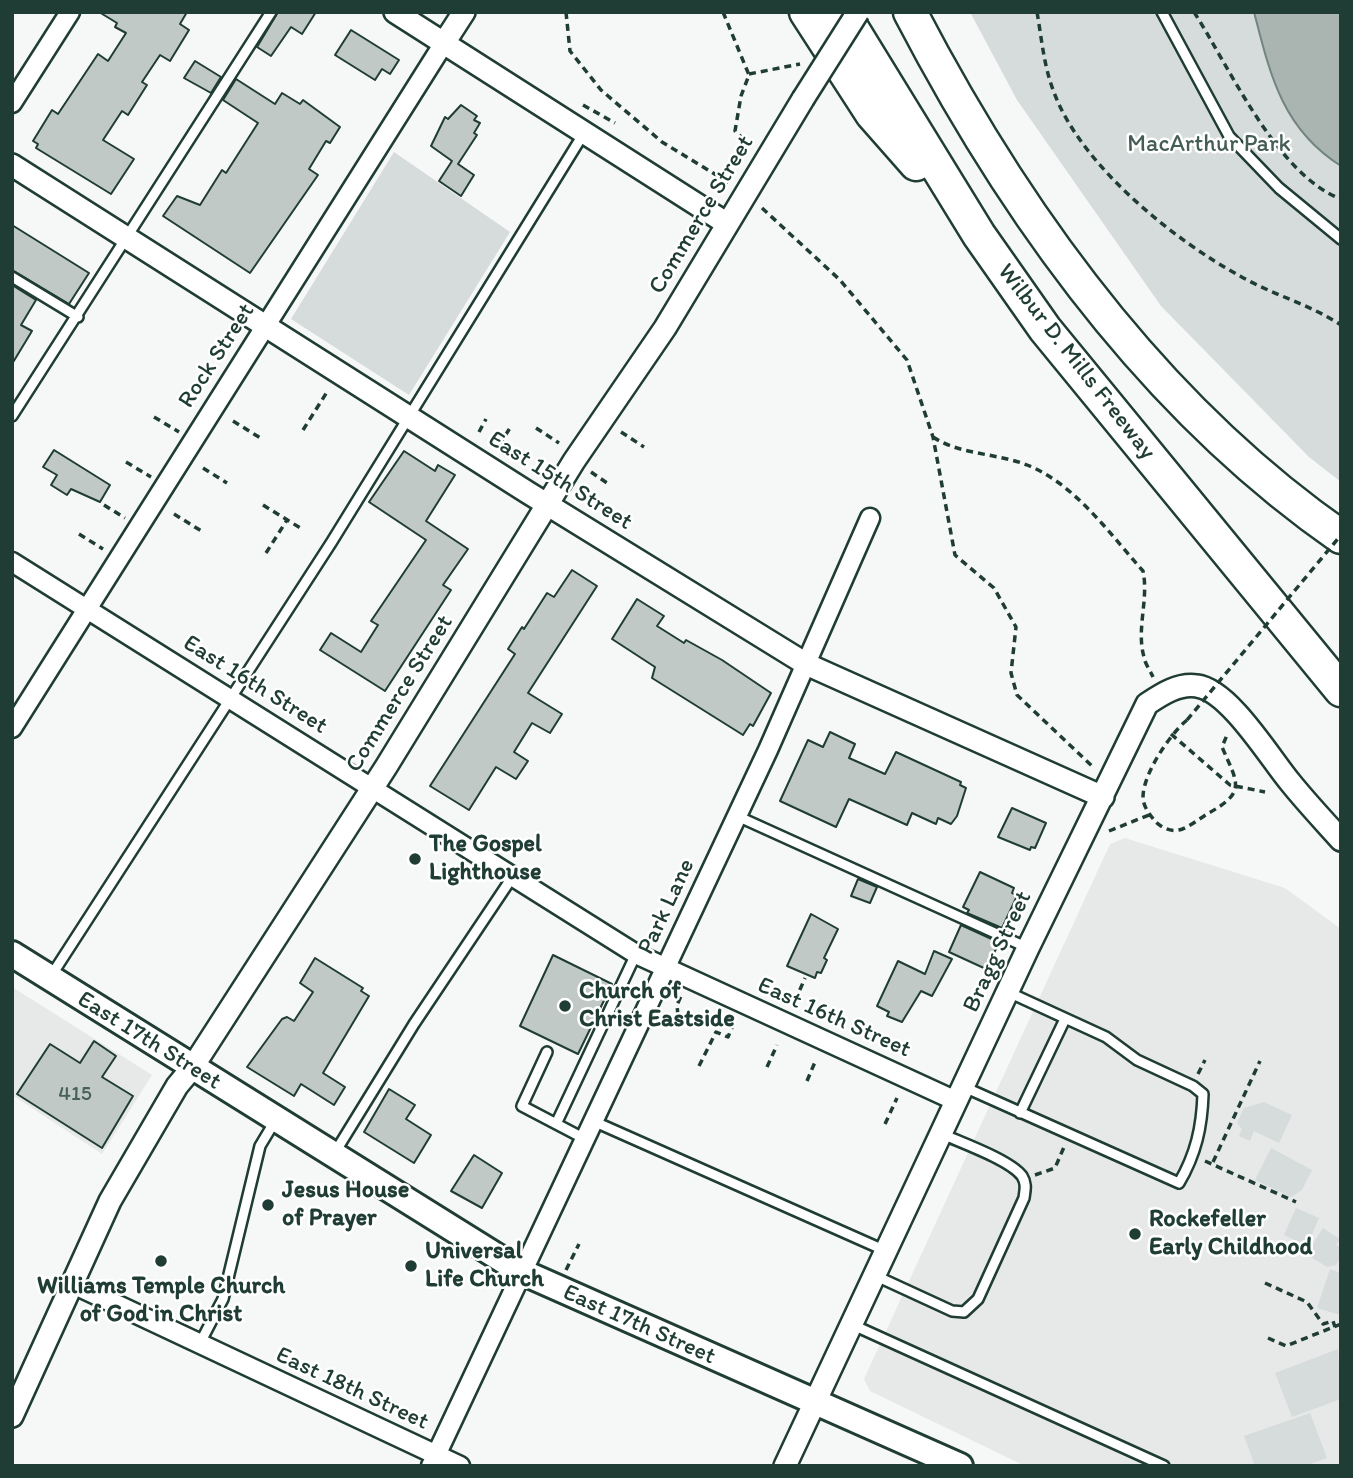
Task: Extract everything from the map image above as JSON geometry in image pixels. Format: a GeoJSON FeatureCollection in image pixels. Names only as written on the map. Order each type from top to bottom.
{"type":"FeatureCollection","features":[{"type":"Feature","properties":{"kind":"highway"},"geometry":{"type":"LineString","coordinates":[[806,12],[872,114],[979,235]]}},
{"type":"Feature","properties":{"kind":"highway","name":"Wilbur D. Mills Freeway"},"geometry":{"type":"LineString","coordinates":[[842,12],[979,235],[1045,329],[1341,690]]}},
{"type":"Feature","properties":{"kind":"highway"},"geometry":{"type":"LineString","coordinates":[[910,12],[992,158],[1091,294],[1152,366],[1223,442],[1341,536]]}},
{"type":"Feature","properties":{"kind":"main road","name":"East 17th Street"},"geometry":{"type":"LineString","coordinates":[[12,954],[522,1272],[960,1466]]}},
{"type":"Feature","properties":{"kind":"street"},"geometry":{"type":"LineString","coordinates":[[12,103],[70,12]]}},
{"type":"Feature","properties":{"kind":"street"},"geometry":{"type":"LineString","coordinates":[[395,12],[726,223]]}},
{"type":"Feature","properties":{"kind":"street","name":"Rock Street"},"geometry":{"type":"LineString","coordinates":[[12,728],[464,12]]}},
{"type":"Feature","properties":{"kind":"street","name":"Commerce Street"},"geometry":{"type":"LineString","coordinates":[[12,1416],[110,1200],[177,1086],[192,1068],[373,787],[547,504],[630,383],[858,12]]}},
{"type":"Feature","properties":{"kind":"street","name":"East 15th Street"},"geometry":{"type":"LineString","coordinates":[[12,165],[547,504],[806,664],[1103,797]]}},
{"type":"Feature","properties":{"kind":"street","name":"Park Lane"},"geometry":{"type":"LineString","coordinates":[[434,1460],[737,816],[870,518]]}},
{"type":"Feature","properties":{"kind":"street","name":"East 16th Street"},"geometry":{"type":"LineString","coordinates":[[12,562],[636,954],[959,1094]]}},
{"type":"Feature","properties":{"kind":"street"},"geometry":{"type":"LineString","coordinates":[[1160,696],[1181,686],[1199,686],[1216,694],[1236,713],[1341,840]]}},
{"type":"Feature","properties":{"kind":"street","name":"Bragg Street"},"geometry":{"type":"LineString","coordinates":[[785,1466],[1028,948],[1147,704],[1160,696]]}},
{"type":"Feature","properties":{"kind":"street","name":"East 18th Street"},"geometry":{"type":"LineString","coordinates":[[72,1284],[434,1460],[460,1466]]}},
{"type":"Feature","properties":{"kind":"lane"},"geometry":{"type":"LineString","coordinates":[[12,416],[78,317],[125,236],[271,12]]}},
{"type":"Feature","properties":{"kind":"lane"},"geometry":{"type":"LineString","coordinates":[[1162,12],[1229,136],[1279,188],[1341,239]]}},
{"type":"Feature","properties":{"kind":"lane"},"geometry":{"type":"LineString","coordinates":[[50,978],[409,417],[585,132]]}},
{"type":"Feature","properties":{"kind":"lane"},"geometry":{"type":"LineString","coordinates":[[12,277],[78,317]]}},
{"type":"Feature","properties":{"kind":"lane"},"geometry":{"type":"LineString","coordinates":[[737,816],[1028,948]]}},
{"type":"Feature","properties":{"kind":"lane"},"geometry":{"type":"LineString","coordinates":[[333,1156],[414,1024],[513,876]]}},
{"type":"Feature","properties":{"kind":"lane"},"geometry":{"type":"LineString","coordinates":[[556,1124],[636,954]]}},
{"type":"Feature","properties":{"kind":"lane"},"geometry":{"type":"LineString","coordinates":[[959,1094],[1020,1113],[1180,1183],[1191,1164],[1202,1128],[1203,1094],[1193,1086],[1137,1060],[1106,1037],[1008,992]]}},
{"type":"Feature","properties":{"kind":"lane"},"geometry":{"type":"LineString","coordinates":[[1020,1113],[1065,1019]]}},
{"type":"Feature","properties":{"kind":"lane"},"geometry":{"type":"LineString","coordinates":[[547,1052],[522,1106],[584,1139]]}},
{"type":"Feature","properties":{"kind":"lane"},"geometry":{"type":"LineString","coordinates":[[199,1346],[223,1299],[260,1146],[275,1120]]}},
{"type":"Feature","properties":{"kind":"lane"},"geometry":{"type":"LineString","coordinates":[[593,1121],[887,1251]]}},
{"type":"Feature","properties":{"kind":"lane"},"geometry":{"type":"LineString","coordinates":[[876,1276],[952,1311],[964,1312],[978,1299],[1024,1198],[1026,1186],[1023,1179],[1009,1166],[941,1133]]}},
{"type":"Feature","properties":{"kind":"lane"},"geometry":{"type":"LineString","coordinates":[[853,1325],[1164,1466]]}},
{"type":"Feature","properties":{"kind":"path"},"geometry":{"type":"LineString","coordinates":[[566,12],[570,51],[601,90],[662,142],[725,179]]}},
{"type":"Feature","properties":{"kind":"path"},"geometry":{"type":"LineString","coordinates":[[723,12],[749,75],[741,96],[735,131],[750,145]]}},
{"type":"Feature","properties":{"kind":"path"},"geometry":{"type":"LineString","coordinates":[[1037,12],[1044,62],[1056,97],[1071,126],[1104,168],[1195,248],[1239,276],[1272,293],[1314,308],[1341,325]]}},
{"type":"Feature","properties":{"kind":"path"},"geometry":{"type":"LineString","coordinates":[[1194,12],[1274,144],[1326,193],[1341,199]]}},
{"type":"Feature","properties":{"kind":"path"},"geometry":{"type":"LineString","coordinates":[[749,75],[802,63]]}},
{"type":"Feature","properties":{"kind":"path"},"geometry":{"type":"LineString","coordinates":[[766,211],[834,274],[908,360],[933,437],[955,555],[994,587],[1016,627],[1012,674],[1017,695],[1089,765]]}},
{"type":"Feature","properties":{"kind":"path"},"geometry":{"type":"LineString","coordinates":[[303,430],[327,392]]}},
{"type":"Feature","properties":{"kind":"path"},"geometry":{"type":"LineString","coordinates":[[154,417],[193,441]]}},
{"type":"Feature","properties":{"kind":"path"},"geometry":{"type":"LineString","coordinates":[[479,432],[486,419]]}},
{"type":"Feature","properties":{"kind":"path"},"geometry":{"type":"LineString","coordinates":[[233,421],[262,439]]}},
{"type":"Feature","properties":{"kind":"path"},"geometry":{"type":"LineString","coordinates":[[499,445],[512,425]]}},
{"type":"Feature","properties":{"kind":"path"},"geometry":{"type":"LineString","coordinates":[[536,428],[559,443]]}},
{"type":"Feature","properties":{"kind":"path"},"geometry":{"type":"LineString","coordinates":[[621,432],[644,447]]}},
{"type":"Feature","properties":{"kind":"path"},"geometry":{"type":"LineString","coordinates":[[933,437],[950,445],[1026,464],[1054,479],[1080,501],[1143,571],[1146,583],[1144,657],[1160,696]]}},
{"type":"Feature","properties":{"kind":"path"},"geometry":{"type":"LineString","coordinates":[[126,462],[164,486]]}},
{"type":"Feature","properties":{"kind":"path"},"geometry":{"type":"LineString","coordinates":[[203,468],[227,483]]}},
{"type":"Feature","properties":{"kind":"path"},"geometry":{"type":"LineString","coordinates":[[104,505],[139,526]]}},
{"type":"Feature","properties":{"kind":"path"},"geometry":{"type":"LineString","coordinates":[[262,505],[302,529]]}},
{"type":"Feature","properties":{"kind":"path"},"geometry":{"type":"LineString","coordinates":[[174,514],[203,532]]}},
{"type":"Feature","properties":{"kind":"path"},"geometry":{"type":"LineString","coordinates":[[266,553],[287,520]]}},
{"type":"Feature","properties":{"kind":"path"},"geometry":{"type":"LineString","coordinates":[[79,534],[119,559]]}},
{"type":"Feature","properties":{"kind":"path"},"geometry":{"type":"LineString","coordinates":[[1229,733],[1222,741],[1222,747],[1236,775],[1235,794],[1229,802],[1179,830],[1158,824],[1144,804],[1144,788],[1171,734],[1187,720],[1341,536]]}},
{"type":"Feature","properties":{"kind":"path"},"geometry":{"type":"LineString","coordinates":[[1171,734],[1230,785],[1265,792]]}},
{"type":"Feature","properties":{"kind":"path"},"geometry":{"type":"LineString","coordinates":[[1109,831],[1150,815]]}},
{"type":"Feature","properties":{"kind":"path"},"geometry":{"type":"LineString","coordinates":[[795,1002],[805,978]]}},
{"type":"Feature","properties":{"kind":"path"},"geometry":{"type":"LineString","coordinates":[[679,1027],[677,1005],[682,995]]}},
{"type":"Feature","properties":{"kind":"path"},"geometry":{"type":"LineString","coordinates":[[699,1066],[716,1032],[727,1039],[733,1025]]}},
{"type":"Feature","properties":{"kind":"path"},"geometry":{"type":"LineString","coordinates":[[767,1067],[777,1045]]}},
{"type":"Feature","properties":{"kind":"path"},"geometry":{"type":"LineString","coordinates":[[1213,1162],[1260,1061]]}},
{"type":"Feature","properties":{"kind":"path"},"geometry":{"type":"LineString","coordinates":[[807,1082],[814,1062]]}},
{"type":"Feature","properties":{"kind":"path"},"geometry":{"type":"LineString","coordinates":[[885,1124],[897,1098]]}},
{"type":"Feature","properties":{"kind":"path"},"geometry":{"type":"LineString","coordinates":[[1023,1179],[1055,1168],[1064,1147]]}},
{"type":"Feature","properties":{"kind":"path"},"geometry":{"type":"LineString","coordinates":[[1205,1161],[1213,1162],[1296,1202]]}},
{"type":"Feature","properties":{"kind":"path"},"geometry":{"type":"LineString","coordinates":[[564,1275],[579,1244]]}},
{"type":"Feature","properties":{"kind":"path"},"geometry":{"type":"LineString","coordinates":[[1265,1283],[1307,1303],[1323,1324],[1333,1321],[1335,1327]]}},
{"type":"Feature","properties":{"kind":"path"},"geometry":{"type":"LineString","coordinates":[[1268,1338],[1286,1346],[1341,1325]]}},
{"type":"Feature","properties":{"kind":"shaded area"},"geometry":{"type":"Polygon","coordinates":[[[1254,12],[1341,12],[1341,166],[1305,135],[1281,98],[1254,12]]]}},
{"type":"Feature","properties":{"kind":"shaded area","name":"Rockefeller Early Childhood"},"geometry":{"type":"Polygon","coordinates":[[[1125,838],[1285,888],[1341,929],[1341,1466],[1025,1466],[870,1391],[864,1379],[1110,844],[1125,838]]]}},
{"type":"Feature","properties":{"kind":"shaded area"},"geometry":{"type":"Polygon","coordinates":[[[12,987],[152,1075],[102,1154],[12,1095],[12,987]]]}},
{"type":"Feature","properties":{"kind":"green space","name":"MacArthur Park"},"geometry":{"type":"Polygon","coordinates":[[[970,12],[1341,12],[1341,482],[1309,457],[1161,306],[1017,100],[970,12]]]}},
{"type":"Feature","properties":{"kind":"green space"},"geometry":{"type":"Polygon","coordinates":[[[394,152],[510,232],[409,395],[291,319],[394,152]]]}},
{"type":"Feature","properties":{"kind":"green space"},"geometry":{"type":"Polygon","coordinates":[[[1264,1102],[1292,1115],[1279,1143],[1254,1131],[1250,1141],[1239,1136],[1242,1129],[1237,1123],[1244,1108],[1264,1102]]]}},
{"type":"Feature","properties":{"kind":"green space"},"geometry":{"type":"Polygon","coordinates":[[[1271,1148],[1312,1170],[1302,1190],[1291,1197],[1255,1180],[1271,1148]]]}},
{"type":"Feature","properties":{"kind":"green space"},"geometry":{"type":"Polygon","coordinates":[[[1296,1208],[1319,1218],[1307,1246],[1284,1235],[1296,1208]]]}},
{"type":"Feature","properties":{"kind":"green space"},"geometry":{"type":"Polygon","coordinates":[[[1323,1228],[1340,1239],[1336,1245],[1341,1248],[1341,1257],[1336,1265],[1327,1267],[1306,1254],[1323,1228]]]}},
{"type":"Feature","properties":{"kind":"green space"},"geometry":{"type":"Polygon","coordinates":[[[1330,1269],[1341,1273],[1340,1315],[1317,1308],[1330,1269]]]}},
{"type":"Feature","properties":{"kind":"green space"},"geometry":{"type":"Polygon","coordinates":[[[1338,1349],[1341,1399],[1292,1417],[1275,1373],[1338,1349]]]}},
{"type":"Feature","properties":{"kind":"green space"},"geometry":{"type":"Polygon","coordinates":[[[1310,1413],[1327,1458],[1305,1466],[1255,1466],[1244,1436],[1310,1413]]]}},
{"type":"Feature","properties":{"kind":"building"},"geometry":{"type":"Polygon","coordinates":[[[99,12],[187,12],[180,24],[189,30],[170,61],[160,55],[142,82],[147,85],[128,115],[122,111],[103,140],[134,159],[111,194],[36,148],[38,144],[33,141],[52,110],[58,114],[98,54],[108,61],[126,33],[115,27],[117,23],[99,12]]]}},
{"type":"Feature","properties":{"kind":"building"},"geometry":{"type":"Polygon","coordinates":[[[278,12],[316,12],[302,34],[291,27],[271,56],[257,47],[278,12]]]}},
{"type":"Feature","properties":{"kind":"building"},"geometry":{"type":"Polygon","coordinates":[[[351,30],[399,60],[390,74],[382,69],[375,80],[335,55],[351,30]]]}},
{"type":"Feature","properties":{"kind":"building"},"geometry":{"type":"Polygon","coordinates":[[[195,61],[221,77],[211,93],[184,78],[195,61]]]}},
{"type":"Feature","properties":{"kind":"building"},"geometry":{"type":"Polygon","coordinates":[[[236,79],[275,104],[282,93],[300,104],[303,100],[340,127],[330,143],[326,141],[309,169],[318,175],[250,273],[163,216],[177,196],[200,205],[222,170],[226,173],[258,123],[223,100],[236,79]]]}},
{"type":"Feature","properties":{"kind":"building"},"geometry":{"type":"Polygon","coordinates":[[[461,105],[477,116],[474,120],[480,123],[474,133],[477,135],[458,164],[474,175],[461,196],[439,181],[452,161],[431,146],[445,117],[448,119],[461,105]]]}},
{"type":"Feature","properties":{"kind":"building"},"geometry":{"type":"Polygon","coordinates":[[[12,225],[89,273],[69,304],[12,270],[12,225]]]}},
{"type":"Feature","properties":{"kind":"building"},"geometry":{"type":"Polygon","coordinates":[[[12,285],[36,300],[21,325],[32,331],[12,364],[12,285]]]}},
{"type":"Feature","properties":{"kind":"building"},"geometry":{"type":"Polygon","coordinates":[[[54,450],[110,485],[100,502],[71,489],[67,495],[51,485],[57,475],[43,467],[54,450]]]}},
{"type":"Feature","properties":{"kind":"building"},"geometry":{"type":"Polygon","coordinates":[[[404,451],[435,471],[438,465],[455,475],[426,521],[468,549],[443,585],[451,590],[385,691],[320,650],[331,633],[361,652],[378,625],[371,621],[426,540],[369,502],[404,451]]]}},
{"type":"Feature","properties":{"kind":"building"},"geometry":{"type":"Polygon","coordinates":[[[572,570],[597,586],[528,693],[562,714],[550,733],[532,723],[514,752],[528,761],[516,779],[496,767],[469,810],[430,786],[515,654],[508,649],[522,627],[524,629],[547,593],[554,597],[572,570]]]}},
{"type":"Feature","properties":{"kind":"building"},"geometry":{"type":"Polygon","coordinates":[[[637,599],[664,616],[657,626],[684,643],[686,640],[722,660],[771,693],[753,726],[750,724],[743,735],[652,678],[655,667],[612,639],[637,599]]]}},
{"type":"Feature","properties":{"kind":"building"},"geometry":{"type":"Polygon","coordinates":[[[830,732],[855,744],[849,758],[885,774],[896,752],[961,782],[960,785],[966,788],[957,816],[951,824],[938,818],[936,824],[912,813],[907,825],[849,799],[836,827],[780,801],[808,740],[823,747],[830,732]]]}},
{"type":"Feature","properties":{"kind":"building"},"geometry":{"type":"Polygon","coordinates":[[[1012,808],[1046,823],[1035,848],[1031,847],[1030,850],[998,837],[1012,808]]]}},
{"type":"Feature","properties":{"kind":"building"},"geometry":{"type":"Polygon","coordinates":[[[980,872],[1014,888],[1012,893],[1017,896],[1002,928],[967,913],[969,910],[963,907],[980,872]]]}},
{"type":"Feature","properties":{"kind":"building"},"geometry":{"type":"Polygon","coordinates":[[[858,879],[877,887],[870,903],[851,896],[858,879]]]}},
{"type":"Feature","properties":{"kind":"building"},"geometry":{"type":"Polygon","coordinates":[[[811,914],[838,929],[824,958],[827,960],[821,973],[817,972],[815,978],[787,966],[811,914]]]}},
{"type":"Feature","properties":{"kind":"building"},"geometry":{"type":"Polygon","coordinates":[[[961,925],[996,941],[994,945],[997,947],[986,969],[949,952],[961,925]]]}},
{"type":"Feature","properties":{"kind":"building"},"geometry":{"type":"Polygon","coordinates":[[[934,951],[952,959],[932,996],[921,991],[902,1022],[887,1016],[889,1012],[877,1006],[898,961],[925,974],[934,951]]]}},
{"type":"Feature","properties":{"kind":"building","name":"Church of Christ Eastside"},"geometry":{"type":"Polygon","coordinates":[[[553,955],[612,984],[578,1054],[520,1026],[553,955]]]}},
{"type":"Feature","properties":{"kind":"building"},"geometry":{"type":"Polygon","coordinates":[[[315,958],[363,988],[361,991],[369,996],[323,1073],[345,1087],[334,1105],[301,1084],[294,1096],[247,1067],[282,1019],[287,1017],[294,1021],[313,992],[300,983],[315,958]]]}},
{"type":"Feature","properties":{"kind":"building"},"geometry":{"type":"Polygon","coordinates":[[[94,1041],[116,1056],[102,1077],[133,1096],[102,1148],[17,1094],[50,1044],[80,1063],[94,1041]]]}},
{"type":"Feature","properties":{"kind":"building"},"geometry":{"type":"Polygon","coordinates":[[[389,1089],[415,1105],[406,1119],[431,1135],[414,1163],[364,1132],[389,1089]]]}},
{"type":"Feature","properties":{"kind":"building"},"geometry":{"type":"Polygon","coordinates":[[[474,1155],[502,1173],[482,1208],[451,1191],[474,1155]]]}},
{"type":"Feature","properties":{"kind":"place","name":"The Gospel Lighthouse"},"geometry":{"type":"Point","coordinates":[415,859]}},
{"type":"Feature","properties":{"kind":"place","name":"Church of Christ Eastside"},"geometry":{"type":"Point","coordinates":[565,1006]}},
{"type":"Feature","properties":{"kind":"place","name":"Jesus House of Prayer"},"geometry":{"type":"Point","coordinates":[268,1205]}},
{"type":"Feature","properties":{"kind":"place","name":"Rockefeller Early Childhood"},"geometry":{"type":"Point","coordinates":[1135,1234]}},
{"type":"Feature","properties":{"kind":"place","name":"Williams Temple Church of God in Christ"},"geometry":{"type":"Point","coordinates":[161,1261]}},
{"type":"Feature","properties":{"kind":"place","name":"Universal Life Church"},"geometry":{"type":"Point","coordinates":[411,1266]}}]}
